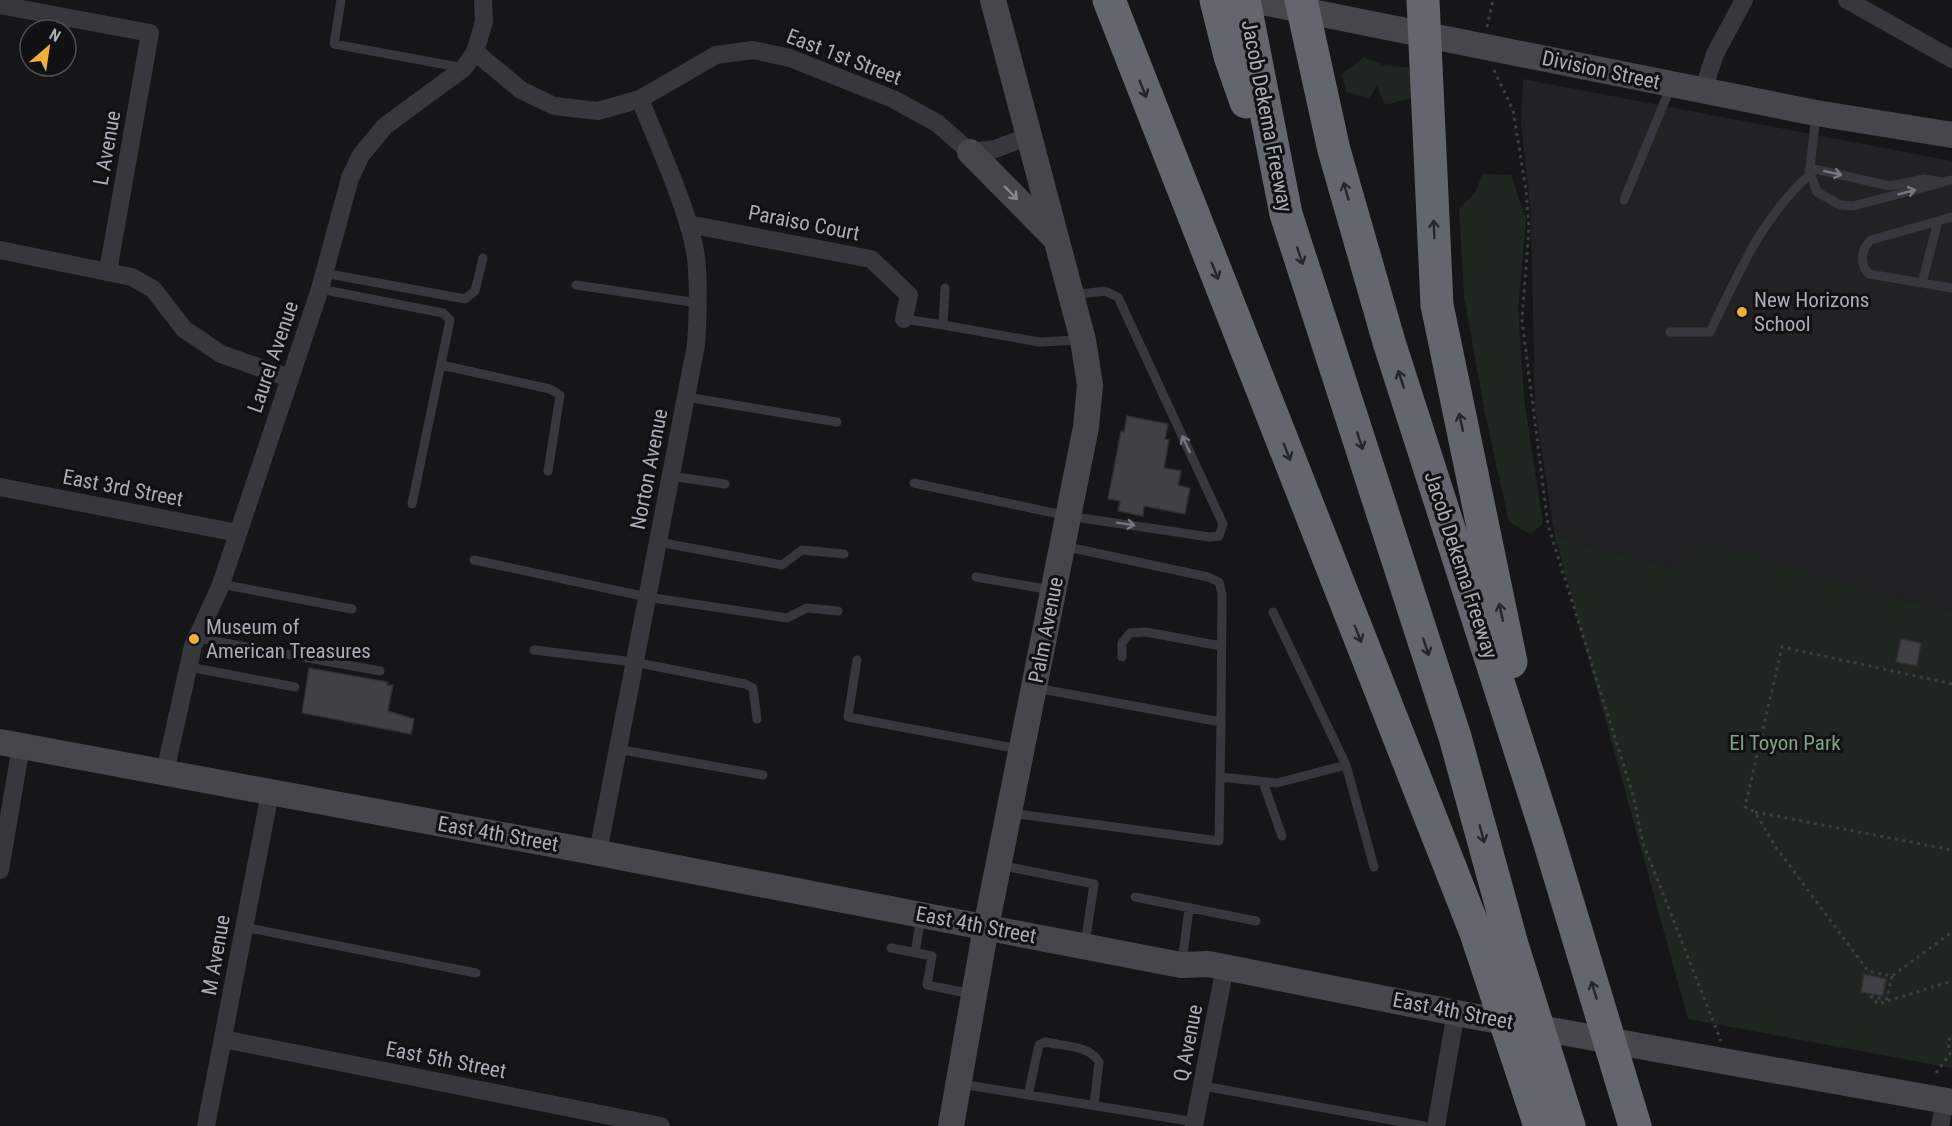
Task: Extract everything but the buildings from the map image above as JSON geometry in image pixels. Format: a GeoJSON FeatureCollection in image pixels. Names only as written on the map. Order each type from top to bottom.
{"type":"FeatureCollection","features":[{"type":"Feature","properties":{"kind":"highway"},"geometry":{"type":"LineString","coordinates":[[1109,0],[1476,933],[1540,1126]]}},
{"type":"Feature","properties":{"kind":"highway"},"geometry":{"type":"LineString","coordinates":[[1216,0],[1242,56]]}},
{"type":"Feature","properties":{"kind":"highway","name":"Jacob Dekema Freeway"},"geometry":{"type":"LineString","coordinates":[[1244,0],[1242,56],[1286,214],[1455,736],[1513,948],[1569,1126]]}},
{"type":"Feature","properties":{"kind":"highway","name":"Jacob Dekema Freeway"},"geometry":{"type":"LineString","coordinates":[[1301,0],[1334,150],[1389,342],[1547,834],[1635,1126]]}},
{"type":"Feature","properties":{"kind":"highway"},"geometry":{"type":"LineString","coordinates":[[1315,0],[1316,65]]}},
{"type":"Feature","properties":{"kind":"highway"},"geometry":{"type":"LineString","coordinates":[[1423,0],[1437,306],[1547,834]]}},
{"type":"Feature","properties":{"kind":"street","name":"Laurel Avenue"},"geometry":{"type":"LineString","coordinates":[[165,772],[197,638],[221,584],[322,281],[350,178],[361,155],[385,126],[464,68],[475,52],[484,22],[483,0]]}},
{"type":"Feature","properties":{"kind":"street","name":"Palm Avenue"},"geometry":{"type":"LineString","coordinates":[[951,1126],[986,927],[1086,427],[1090,385],[1083,340],[1072,295],[993,0]]}},
{"type":"Feature","properties":{"kind":"street","name":"Division Street"},"geometry":{"type":"LineString","coordinates":[[1252,0],[1816,113],[1952,135]]}},
{"type":"Feature","properties":{"kind":"street"},"geometry":{"type":"LineString","coordinates":[[1703,90],[1714,54],[1744,0]]}},
{"type":"Feature","properties":{"kind":"street"},"geometry":{"type":"LineString","coordinates":[[1847,0],[1952,59]]}},
{"type":"Feature","properties":{"kind":"street","name":"L Avenue"},"geometry":{"type":"LineString","coordinates":[[0,5],[150,33],[108,271]]}},
{"type":"Feature","properties":{"kind":"street","name":"East 1st Street"},"geometry":{"type":"LineString","coordinates":[[475,52],[521,90],[554,106],[598,111],[640,99],[716,55],[753,50],[790,58],[893,99],[937,123],[970,152]]}},
{"type":"Feature","properties":{"kind":"street","name":"Norton Avenue"},"geometry":{"type":"LineString","coordinates":[[598,852],[696,345],[698,303],[696,256],[688,224],[640,99]]}},
{"type":"Feature","properties":{"kind":"street"},"geometry":{"type":"LineString","coordinates":[[970,152],[995,149],[1030,136]]}},
{"type":"Feature","properties":{"kind":"street"},"geometry":{"type":"LineString","coordinates":[[970,152],[1058,240]]}},
{"type":"Feature","properties":{"kind":"street","name":"Paraiso Court"},"geometry":{"type":"LineString","coordinates":[[688,224],[871,259],[909,295],[904,319]]}},
{"type":"Feature","properties":{"kind":"street"},"geometry":{"type":"LineString","coordinates":[[0,250],[132,277],[153,289],[184,329],[221,354],[289,378]]}},
{"type":"Feature","properties":{"kind":"street","name":"East 3rd Street"},"geometry":{"type":"LineString","coordinates":[[0,487],[238,533]]}},
{"type":"Feature","properties":{"kind":"street"},"geometry":{"type":"LineString","coordinates":[[0,870],[11,744]]}},
{"type":"Feature","properties":{"kind":"street","name":"East 4th Street"},"geometry":{"type":"LineString","coordinates":[[11,744],[598,852],[1181,965],[1208,964],[1225,967],[1464,1014],[1948,1101]]}},
{"type":"Feature","properties":{"kind":"street","name":"M Avenue"},"geometry":{"type":"LineString","coordinates":[[206,1126],[270,793]]}},
{"type":"Feature","properties":{"kind":"street","name":"Q Avenue"},"geometry":{"type":"LineString","coordinates":[[1195,1124],[1225,967]]}},
{"type":"Feature","properties":{"kind":"street"},"geometry":{"type":"LineString","coordinates":[[1436,1126],[1464,1014]]}},
{"type":"Feature","properties":{"kind":"street","name":"East 5th Street"},"geometry":{"type":"LineString","coordinates":[[223,1039],[661,1126]]}},
{"type":"Feature","properties":{"kind":"street"},"geometry":{"type":"LineString","coordinates":[[1940,1126],[1948,1101]]}},
{"type":"Feature","properties":{"kind":"lane"},"geometry":{"type":"LineString","coordinates":[[340,0],[334,44],[464,68]]}},
{"type":"Feature","properties":{"kind":"lane"},"geometry":{"type":"LineString","coordinates":[[1624,200],[1663,111],[1672,84]]}},
{"type":"Feature","properties":{"kind":"lane"},"geometry":{"type":"LineString","coordinates":[[1816,113],[1809,171],[1817,192],[1840,205],[1847,206],[1947,181]]}},
{"type":"Feature","properties":{"kind":"lane"},"geometry":{"type":"LineString","coordinates":[[1809,171],[1890,186],[1924,179],[1947,181]]}},
{"type":"Feature","properties":{"kind":"lane"},"geometry":{"type":"LineString","coordinates":[[1670,332],[1710,332],[1760,232],[1783,198],[1809,171]]}},
{"type":"Feature","properties":{"kind":"lane"},"geometry":{"type":"LineString","coordinates":[[1952,217],[1871,240],[1863,251],[1863,264],[1869,274],[1952,288]]}},
{"type":"Feature","properties":{"kind":"lane"},"geometry":{"type":"LineString","coordinates":[[1922,283],[1938,221]]}},
{"type":"Feature","properties":{"kind":"lane"},"geometry":{"type":"LineString","coordinates":[[322,281],[465,299],[475,291],[483,258]]}},
{"type":"Feature","properties":{"kind":"lane"},"geometry":{"type":"LineString","coordinates":[[322,281],[443,313],[450,320],[412,504]]}},
{"type":"Feature","properties":{"kind":"lane"},"geometry":{"type":"LineString","coordinates":[[576,285],[698,303]]}},
{"type":"Feature","properties":{"kind":"lane"},"geometry":{"type":"LineString","coordinates":[[943,325],[945,288]]}},
{"type":"Feature","properties":{"kind":"lane"},"geometry":{"type":"LineString","coordinates":[[914,483],[1068,516],[1210,537],[1219,536],[1223,524],[1118,297],[1105,291],[1072,295]]}},
{"type":"Feature","properties":{"kind":"lane"},"geometry":{"type":"LineString","coordinates":[[904,319],[1039,342],[1059,343],[1083,340]]}},
{"type":"Feature","properties":{"kind":"lane"},"geometry":{"type":"LineString","coordinates":[[441,365],[550,389],[560,395],[548,471]]}},
{"type":"Feature","properties":{"kind":"lane"},"geometry":{"type":"LineString","coordinates":[[686,397],[837,422]]}},
{"type":"Feature","properties":{"kind":"lane"},"geometry":{"type":"LineString","coordinates":[[670,476],[725,484]]}},
{"type":"Feature","properties":{"kind":"lane"},"geometry":{"type":"LineString","coordinates":[[658,542],[782,565],[802,550],[844,554]]}},
{"type":"Feature","properties":{"kind":"lane"},"geometry":{"type":"LineString","coordinates":[[1009,813],[1219,841],[1222,594],[1219,582],[1208,577],[1062,546]]}},
{"type":"Feature","properties":{"kind":"lane"},"geometry":{"type":"LineString","coordinates":[[474,560],[647,597],[787,618],[807,608],[838,610]]}},
{"type":"Feature","properties":{"kind":"lane"},"geometry":{"type":"LineString","coordinates":[[976,577],[1053,590]]}},
{"type":"Feature","properties":{"kind":"lane"},"geometry":{"type":"LineString","coordinates":[[221,584],[352,609]]}},
{"type":"Feature","properties":{"kind":"lane"},"geometry":{"type":"LineString","coordinates":[[1273,612],[1346,765],[1374,867]]}},
{"type":"Feature","properties":{"kind":"lane"},"geometry":{"type":"LineString","coordinates":[[1122,657],[1122,643],[1130,633],[1146,632],[1221,646]]}},
{"type":"Feature","properties":{"kind":"lane"},"geometry":{"type":"LineString","coordinates":[[197,638],[381,671]]}},
{"type":"Feature","properties":{"kind":"lane"},"geometry":{"type":"LineString","coordinates":[[534,650],[634,662],[745,684],[753,688],[757,719]]}},
{"type":"Feature","properties":{"kind":"lane"},"geometry":{"type":"LineString","coordinates":[[857,660],[848,717],[1022,750]]}},
{"type":"Feature","properties":{"kind":"lane"},"geometry":{"type":"LineString","coordinates":[[189,667],[295,687]]}},
{"type":"Feature","properties":{"kind":"lane"},"geometry":{"type":"LineString","coordinates":[[1034,688],[1221,722]]}},
{"type":"Feature","properties":{"kind":"lane"},"geometry":{"type":"LineString","coordinates":[[617,750],[763,775]]}},
{"type":"Feature","properties":{"kind":"lane"},"geometry":{"type":"LineString","coordinates":[[1220,777],[1277,783],[1346,765]]}},
{"type":"Feature","properties":{"kind":"lane"},"geometry":{"type":"LineString","coordinates":[[1263,782],[1282,836]]}},
{"type":"Feature","properties":{"kind":"lane"},"geometry":{"type":"LineString","coordinates":[[999,865],[1094,884],[1084,946]]}},
{"type":"Feature","properties":{"kind":"lane"},"geometry":{"type":"LineString","coordinates":[[1135,897],[1256,921]]}},
{"type":"Feature","properties":{"kind":"lane"},"geometry":{"type":"LineString","coordinates":[[1181,965],[1189,909]]}},
{"type":"Feature","properties":{"kind":"lane"},"geometry":{"type":"LineString","coordinates":[[915,953],[922,915]]}},
{"type":"Feature","properties":{"kind":"lane"},"geometry":{"type":"LineString","coordinates":[[244,927],[476,973]]}},
{"type":"Feature","properties":{"kind":"lane"},"geometry":{"type":"LineString","coordinates":[[891,948],[932,956],[927,985],[974,994]]}},
{"type":"Feature","properties":{"kind":"lane"},"geometry":{"type":"LineString","coordinates":[[1028,1095],[1039,1045],[1045,1042],[1087,1050],[1096,1056],[1099,1062],[1094,1105]]}},
{"type":"Feature","properties":{"kind":"lane"},"geometry":{"type":"LineString","coordinates":[[959,1084],[1094,1105],[1195,1124]]}},
{"type":"Feature","properties":{"kind":"lane"},"geometry":{"type":"LineString","coordinates":[[1203,1086],[1424,1126]]}},
{"type":"Feature","properties":{"kind":"path"},"geometry":{"type":"LineString","coordinates":[[1493,0],[1482,45],[1513,110],[1526,190],[1529,228],[1522,320],[1548,525],[1633,795],[1643,843],[1729,1061]]}},
{"type":"Feature","properties":{"kind":"path"},"geometry":{"type":"LineString","coordinates":[[1952,684],[1782,647],[1745,807],[1755,812],[1952,850]]}},
{"type":"Feature","properties":{"kind":"path"},"geometry":{"type":"LineString","coordinates":[[1755,812],[1775,846],[1868,972],[1892,976]]}},
{"type":"Feature","properties":{"kind":"path"},"geometry":{"type":"LineString","coordinates":[[1952,932],[1892,976],[1887,999],[1871,998],[1878,1004],[1952,981]]}},
{"type":"Feature","properties":{"kind":"path"},"geometry":{"type":"LineString","coordinates":[[1936,1073],[1951,1052],[1948,1042],[1952,1035]]}},
{"type":"Feature","properties":{"kind":"shaded area","name":"New Horizons School"},"geometry":{"type":"Polygon","coordinates":[[[1523,79],[1952,161],[1952,610],[1898,599],[1677,569],[1555,537],[1535,409],[1531,214],[1521,123],[1523,79]]]}},
{"type":"Feature","properties":{"kind":"green space"},"geometry":{"type":"Polygon","coordinates":[[[1364,57],[1383,65],[1412,68],[1415,97],[1385,105],[1377,86],[1369,98],[1346,92],[1342,74],[1364,57]]]}},
{"type":"Feature","properties":{"kind":"green space"},"geometry":{"type":"Polygon","coordinates":[[[1482,174],[1511,175],[1526,219],[1518,309],[1524,398],[1543,524],[1530,534],[1509,522],[1484,409],[1464,295],[1459,208],[1476,192],[1482,174]]]}},
{"type":"Feature","properties":{"kind":"green space","name":"El Toyon Park"},"geometry":{"type":"Polygon","coordinates":[[[1555,537],[1677,569],[1705,542],[1898,599],[1952,610],[1952,1068],[1688,1019],[1555,537]]]}},
{"type":"Feature","properties":{"kind":"place","name":"New Horizons School"},"geometry":{"type":"Point","coordinates":[1742,312]}},
{"type":"Feature","properties":{"kind":"place","name":"Museum of American Treasures"},"geometry":{"type":"Point","coordinates":[194,639]}}]}
